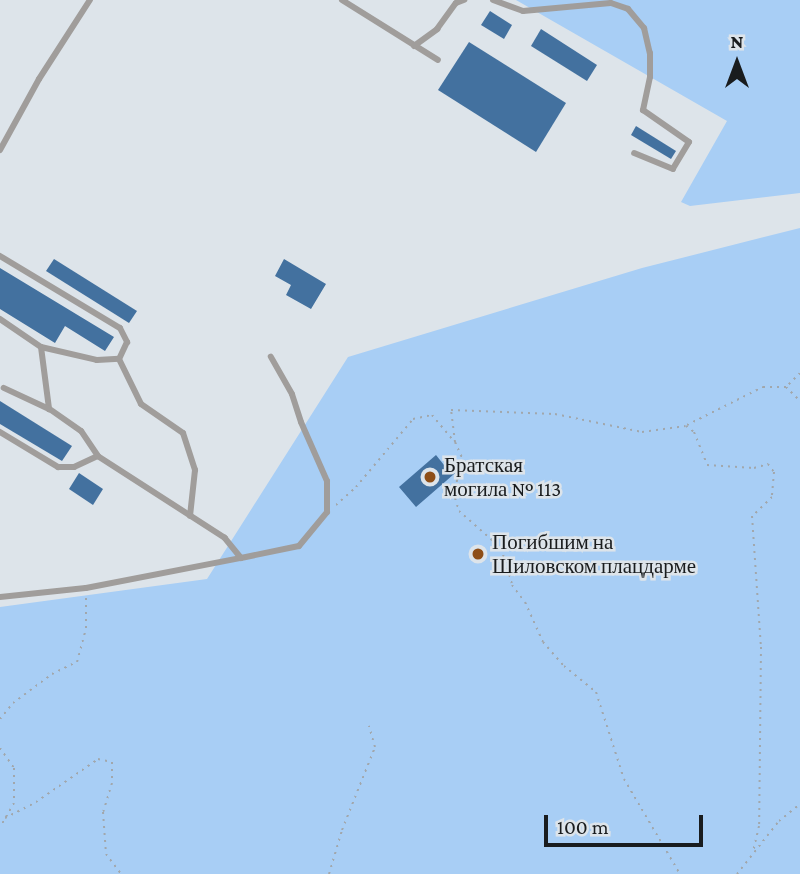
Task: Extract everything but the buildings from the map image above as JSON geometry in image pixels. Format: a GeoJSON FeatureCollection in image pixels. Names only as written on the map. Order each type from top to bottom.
{"type":"FeatureCollection","features":[{"type":"Feature","properties":{"kind":"lane"},"geometry":{"type":"LineString","coordinates":[[0,150],[39,79],[90,0]]}},
{"type":"Feature","properties":{"kind":"lane"},"geometry":{"type":"LineString","coordinates":[[342,0],[438,60]]}},
{"type":"Feature","properties":{"kind":"lane"},"geometry":{"type":"LineString","coordinates":[[414,46],[437,29],[456,3],[464,0]]}},
{"type":"Feature","properties":{"kind":"lane"},"geometry":{"type":"LineString","coordinates":[[493,0],[523,11],[611,3],[628,9],[644,28],[650,53],[650,77],[643,110],[689,142],[673,169],[634,153]]}},
{"type":"Feature","properties":{"kind":"lane"},"geometry":{"type":"LineString","coordinates":[[0,256],[120,328],[127,342],[119,359]]}},
{"type":"Feature","properties":{"kind":"lane"},"geometry":{"type":"LineString","coordinates":[[0,319],[41,347],[97,360],[119,359]]}},
{"type":"Feature","properties":{"kind":"lane"},"geometry":{"type":"LineString","coordinates":[[41,347],[50,409]]}},
{"type":"Feature","properties":{"kind":"lane"},"geometry":{"type":"LineString","coordinates":[[0,597],[86,588],[299,546],[327,512],[327,481],[300,422],[292,394],[271,357]]}},
{"type":"Feature","properties":{"kind":"lane"},"geometry":{"type":"LineString","coordinates":[[119,359],[141,404],[183,433],[195,470],[190,516]]}},
{"type":"Feature","properties":{"kind":"lane"},"geometry":{"type":"LineString","coordinates":[[4,388],[50,409],[81,431],[98,456],[225,538],[241,558]]}},
{"type":"Feature","properties":{"kind":"lane"},"geometry":{"type":"LineString","coordinates":[[0,432],[58,467],[74,467],[98,456]]}},
{"type":"Feature","properties":{"kind":"path"},"geometry":{"type":"LineString","coordinates":[[680,874],[624,779],[597,692],[564,666],[543,642],[525,602],[512,585],[501,548],[459,511],[456,498],[457,480],[466,467],[455,442],[451,410],[555,414],[642,432],[686,426],[763,387],[786,387],[800,373]]}},
{"type":"Feature","properties":{"kind":"path"},"geometry":{"type":"LineString","coordinates":[[786,387],[800,401]]}},
{"type":"Feature","properties":{"kind":"path"},"geometry":{"type":"LineString","coordinates":[[327,512],[356,487],[413,419],[432,415],[455,442]]}},
{"type":"Feature","properties":{"kind":"path"},"geometry":{"type":"LineString","coordinates":[[686,426],[694,432],[707,465],[754,468],[768,464],[774,472],[772,497],[752,516],[761,647],[759,826],[753,852]]}},
{"type":"Feature","properties":{"kind":"path"},"geometry":{"type":"LineString","coordinates":[[0,719],[13,703],[77,662],[86,628],[86,588]]}},
{"type":"Feature","properties":{"kind":"path"},"geometry":{"type":"LineString","coordinates":[[329,874],[342,830],[375,747],[369,726]]}},
{"type":"Feature","properties":{"kind":"path"},"geometry":{"type":"LineString","coordinates":[[0,748],[14,768],[14,803],[0,827]]}},
{"type":"Feature","properties":{"kind":"path"},"geometry":{"type":"LineString","coordinates":[[5,818],[36,802],[98,759],[112,762],[112,783],[103,812],[106,854],[121,874]]}},
{"type":"Feature","properties":{"kind":"path"},"geometry":{"type":"LineString","coordinates":[[737,874],[779,821],[799,804]]}},
{"type":"Feature","properties":{"kind":"shaded area"},"geometry":{"type":"Polygon","coordinates":[[[516,0],[800,0],[800,193],[690,206],[681,202],[727,121],[516,0]]]}},
{"type":"Feature","properties":{"kind":"shaded area"},"geometry":{"type":"Polygon","coordinates":[[[800,228],[800,874],[0,874],[0,607],[207,579],[348,357],[642,268],[800,228]]]}},
{"type":"Feature","properties":{"kind":"place","name":"Братская могила № 113"},"geometry":{"type":"Point","coordinates":[430,477]}},
{"type":"Feature","properties":{"kind":"place","name":"Погибшим на Шиловском плацдарме"},"geometry":{"type":"Point","coordinates":[478,554]}}]}
